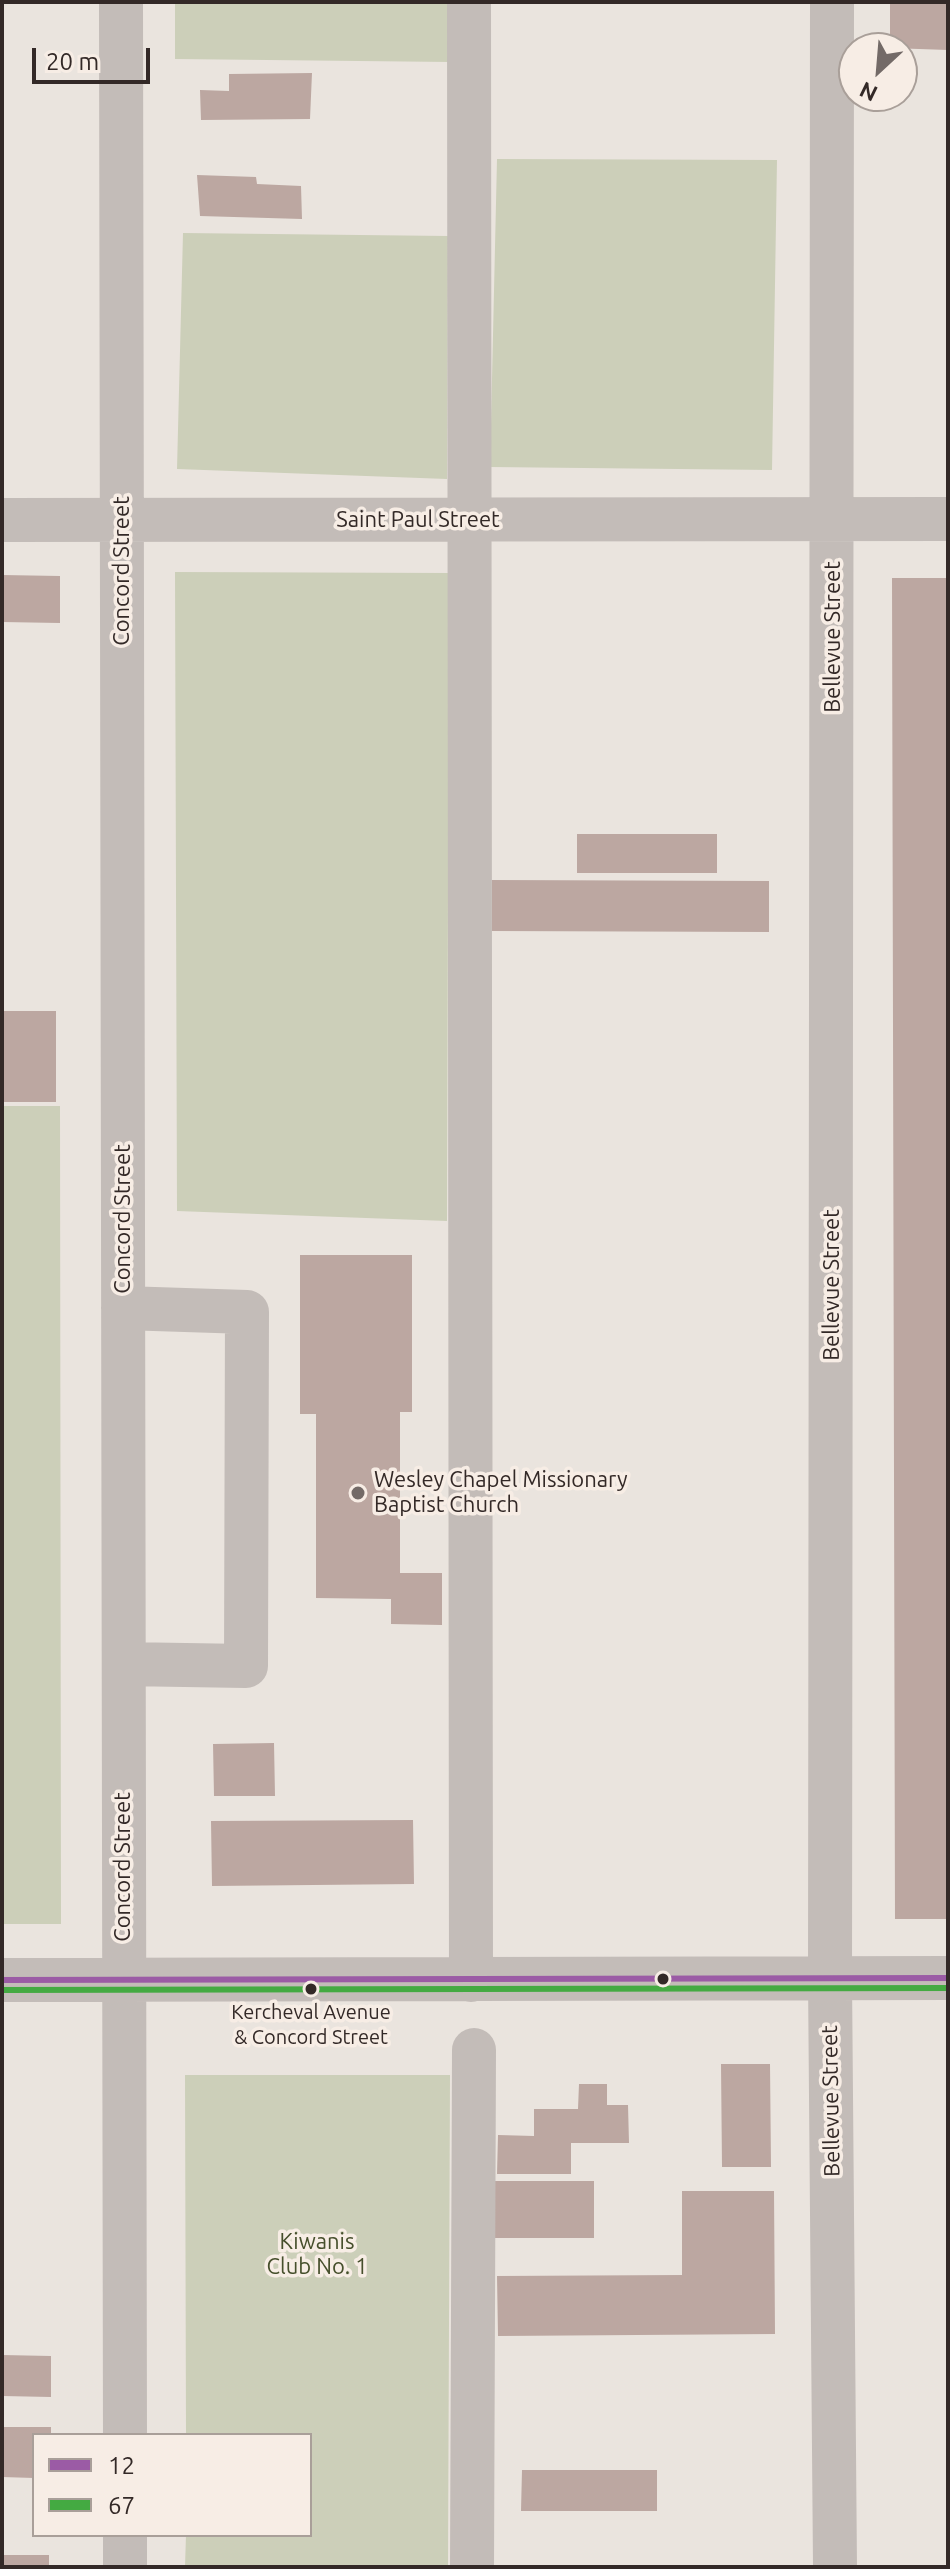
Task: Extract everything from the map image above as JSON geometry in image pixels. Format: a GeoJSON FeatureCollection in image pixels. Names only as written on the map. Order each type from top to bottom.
{"type":"FeatureCollection","features":[{"type":"Feature","properties":{"kind":"street","name":"Concord Street"},"geometry":{"type":"LineString","coordinates":[[121,2],[125,2433]]}},
{"type":"Feature","properties":{"kind":"street"},"geometry":{"type":"LineString","coordinates":[[469,2],[471,1980]]}},
{"type":"Feature","properties":{"kind":"street","name":"Bellevue Street"},"geometry":{"type":"LineString","coordinates":[[832,2],[830,1978],[835,2567]]}},
{"type":"Feature","properties":{"kind":"street","name":"Saint Paul Street"},"geometry":{"type":"LineString","coordinates":[[2,520],[948,519]]}},
{"type":"Feature","properties":{"kind":"street"},"geometry":{"type":"LineString","coordinates":[[123,1308],[247,1312],[246,1666],[124,1664]]}},
{"type":"Feature","properties":{"kind":"street"},"geometry":{"type":"LineString","coordinates":[[2,1980],[948,1978]]}},
{"type":"Feature","properties":{"kind":"street"},"geometry":{"type":"LineString","coordinates":[[472,2567],[474,2050]]}},
{"type":"Feature","properties":{"kind":"street"},"geometry":{"type":"LineString","coordinates":[[125,2537],[125,2567]]}},
{"type":"Feature","properties":{"kind":"green space"},"geometry":{"type":"Polygon","coordinates":[[[175,2],[450,2],[450,62],[175,59],[175,2]]]}},
{"type":"Feature","properties":{"kind":"green space"},"geometry":{"type":"Polygon","coordinates":[[[497,159],[777,160],[772,470],[490,467],[497,159]]]}},
{"type":"Feature","properties":{"kind":"green space"},"geometry":{"type":"Polygon","coordinates":[[[183,233],[448,236],[447,479],[177,469],[183,233]]]}},
{"type":"Feature","properties":{"kind":"green space"},"geometry":{"type":"Polygon","coordinates":[[[175,572],[449,573],[447,1221],[177,1211],[175,572]]]}},
{"type":"Feature","properties":{"kind":"green space"},"geometry":{"type":"Polygon","coordinates":[[[2,1106],[60,1106],[61,1924],[2,1924],[2,1106]]]}},
{"type":"Feature","properties":{"kind":"green space","name":"Kiwanis Club No. 1"},"geometry":{"type":"Polygon","coordinates":[[[185,2075],[450,2075],[448,2567],[185,2567],[186,2537],[312,2537],[312,2433],[186,2433],[185,2075]]]}},
{"type":"Feature","properties":{"kind":"building"},"geometry":{"type":"Polygon","coordinates":[[[890,2],[948,2],[948,50],[918,49],[918,32],[890,32],[890,2]]]}},
{"type":"Feature","properties":{"kind":"building"},"geometry":{"type":"Polygon","coordinates":[[[312,73],[310,119],[201,120],[200,90],[229,91],[229,74],[312,73]]]}},
{"type":"Feature","properties":{"kind":"building"},"geometry":{"type":"Polygon","coordinates":[[[197,175],[256,177],[257,184],[301,186],[302,219],[200,216],[197,175]]]}},
{"type":"Feature","properties":{"kind":"building"},"geometry":{"type":"Polygon","coordinates":[[[2,575],[60,576],[60,623],[2,622],[2,575]]]}},
{"type":"Feature","properties":{"kind":"building"},"geometry":{"type":"Polygon","coordinates":[[[892,578],[948,578],[948,1919],[895,1919],[892,578]]]}},
{"type":"Feature","properties":{"kind":"building"},"geometry":{"type":"Polygon","coordinates":[[[577,834],[717,834],[717,873],[577,873],[577,834]]]}},
{"type":"Feature","properties":{"kind":"building"},"geometry":{"type":"Polygon","coordinates":[[[492,880],[769,881],[769,932],[492,931],[492,880]]]}},
{"type":"Feature","properties":{"kind":"building"},"geometry":{"type":"Polygon","coordinates":[[[2,1011],[56,1011],[56,1102],[2,1102],[2,1011]]]}},
{"type":"Feature","properties":{"kind":"building","name":"Wesley Chapel Missionary Baptist Church"},"geometry":{"type":"Polygon","coordinates":[[[300,1255],[412,1255],[412,1412],[400,1412],[400,1573],[442,1573],[442,1625],[391,1624],[391,1599],[316,1598],[316,1414],[300,1414],[300,1255]]]}},
{"type":"Feature","properties":{"kind":"building"},"geometry":{"type":"Polygon","coordinates":[[[274,1743],[275,1796],[214,1796],[213,1744],[274,1743]]]}},
{"type":"Feature","properties":{"kind":"building"},"geometry":{"type":"Polygon","coordinates":[[[413,1820],[414,1884],[212,1886],[211,1821],[413,1820]]]}},
{"type":"Feature","properties":{"kind":"building"},"geometry":{"type":"Polygon","coordinates":[[[721,2064],[770,2064],[771,2167],[722,2167],[721,2064]]]}},
{"type":"Feature","properties":{"kind":"building"},"geometry":{"type":"Polygon","coordinates":[[[579,2084],[607,2084],[607,2105],[628,2105],[629,2143],[571,2143],[571,2174],[497,2174],[498,2135],[534,2136],[534,2109],[578,2109],[579,2084]]]}},
{"type":"Feature","properties":{"kind":"building"},"geometry":{"type":"Polygon","coordinates":[[[491,2181],[594,2181],[594,2238],[492,2238],[491,2181]]]}},
{"type":"Feature","properties":{"kind":"building"},"geometry":{"type":"Polygon","coordinates":[[[682,2191],[774,2191],[775,2334],[498,2336],[497,2276],[682,2275],[682,2191]]]}},
{"type":"Feature","properties":{"kind":"building"},"geometry":{"type":"Polygon","coordinates":[[[2,2355],[51,2356],[51,2397],[2,2396],[2,2355]]]}},
{"type":"Feature","properties":{"kind":"building"},"geometry":{"type":"Polygon","coordinates":[[[2,2427],[51,2427],[51,2433],[32,2433],[32,2478],[2,2477],[2,2427]]]}},
{"type":"Feature","properties":{"kind":"building"},"geometry":{"type":"Polygon","coordinates":[[[522,2470],[657,2470],[657,2511],[521,2511],[522,2470]]]}},
{"type":"Feature","properties":{"kind":"building"},"geometry":{"type":"Polygon","coordinates":[[[2,2555],[49,2555],[49,2567],[2,2567],[2,2555]]]}},
{"type":"Feature","properties":{"kind":"transit line","name":"12"},"geometry":{"type":"LineString","coordinates":[[2,1980],[948,1978]]}},
{"type":"Feature","properties":{"kind":"transit line","name":"67"},"geometry":{"type":"LineString","coordinates":[[2,1990],[948,1988]]}},
{"type":"Feature","properties":{"kind":"place","name":"Wesley Chapel Missionary Baptist Church"},"geometry":{"type":"Point","coordinates":[358,1493]}},
{"type":"Feature","properties":{"kind":"place","name":"Kercheval Avenue & Concord Street"},"geometry":{"type":"Point","coordinates":[311,1989]}}]}
